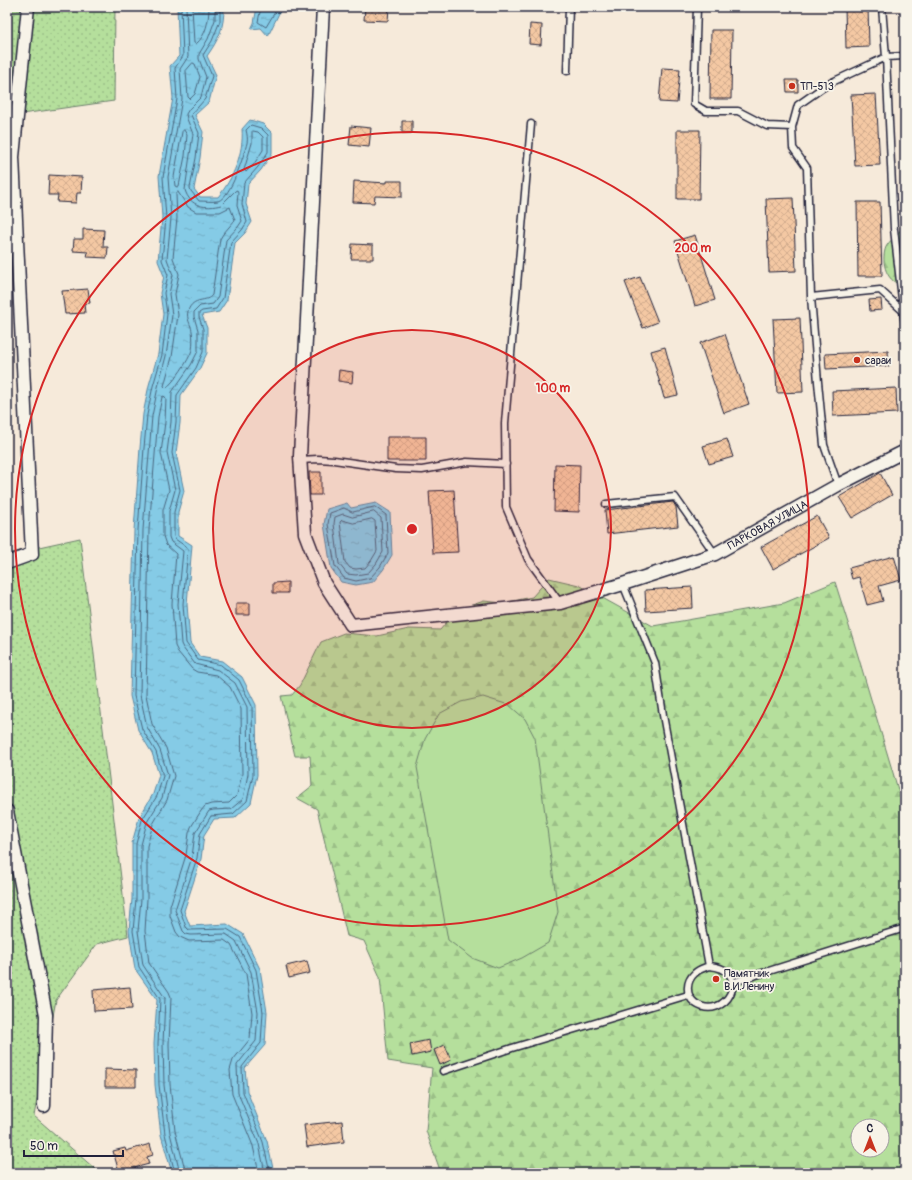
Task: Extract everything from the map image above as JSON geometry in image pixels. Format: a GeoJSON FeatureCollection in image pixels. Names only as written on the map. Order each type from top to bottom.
{"type":"FeatureCollection","features":[{"type":"Feature","properties":{"kind":"street"},"geometry":{"type":"LineString","coordinates":[[7,563],[32,554],[13,157],[28,7]]}},
{"type":"Feature","properties":{"kind":"street"},"geometry":{"type":"LineString","coordinates":[[300,460],[306,314],[323,7]]}},
{"type":"Feature","properties":{"kind":"street","name":"ПАРКОВАЯ УЛИЦА"},"geometry":{"type":"LineString","coordinates":[[300,460],[305,533],[324,583],[350,625],[560,603],[623,584],[715,554],[838,485],[905,451]]}},
{"type":"Feature","properties":{"kind":"street"},"geometry":{"type":"LineString","coordinates":[[7,811],[46,1015],[44,1106]]}},
{"type":"Feature","properties":{"kind":"lane"},"geometry":{"type":"LineString","coordinates":[[567,71],[570,7]]}},
{"type":"Feature","properties":{"kind":"lane"},"geometry":{"type":"LineString","coordinates":[[697,7],[694,104],[706,111],[738,111],[767,126],[792,127]]}},
{"type":"Feature","properties":{"kind":"lane"},"geometry":{"type":"LineString","coordinates":[[882,7],[886,57],[894,229],[905,326]]}},
{"type":"Feature","properties":{"kind":"lane"},"geometry":{"type":"LineString","coordinates":[[838,485],[824,445],[811,297],[807,168],[793,148],[792,127],[798,105],[828,84],[886,57],[905,56]]}},
{"type":"Feature","properties":{"kind":"lane"},"geometry":{"type":"LineString","coordinates":[[531,124],[505,423],[506,507],[528,559],[560,603]]}},
{"type":"Feature","properties":{"kind":"lane"},"geometry":{"type":"LineString","coordinates":[[811,297],[880,290],[904,311]]}},
{"type":"Feature","properties":{"kind":"lane"},"geometry":{"type":"LineString","coordinates":[[300,460],[334,460],[396,469],[422,470],[467,462],[506,464]]}},
{"type":"Feature","properties":{"kind":"lane"},"geometry":{"type":"LineString","coordinates":[[606,504],[675,497],[715,554]]}},
{"type":"Feature","properties":{"kind":"lane"},"geometry":{"type":"LineString","coordinates":[[623,584],[655,663],[663,715],[709,966]]}},
{"type":"Feature","properties":{"kind":"lane"},"geometry":{"type":"LineString","coordinates":[[734,982],[905,928]]}},
{"type":"Feature","properties":{"kind":"lane"},"geometry":{"type":"LineString","coordinates":[[709,966],[724,970],[730,975],[734,982],[733,990],[724,1003],[716,1007],[708,1008],[700,1006],[693,1001],[688,995],[688,987],[690,980],[695,973],[709,966]]}},
{"type":"Feature","properties":{"kind":"lane"},"geometry":{"type":"LineString","coordinates":[[444,1071],[512,1048],[688,995]]}},
{"type":"Feature","properties":{"kind":"green space"},"geometry":{"type":"Polygon","coordinates":[[[7,7],[115,7],[114,101],[7,116],[7,7]]]}},
{"type":"Feature","properties":{"kind":"green space"},"geometry":{"type":"Polygon","coordinates":[[[905,210],[905,285],[899,284],[889,277],[886,272],[884,253],[887,245],[900,231],[905,210]]]}},
{"type":"Feature","properties":{"kind":"green space"},"geometry":{"type":"Polygon","coordinates":[[[80,538],[128,936],[97,944],[56,1000],[34,1116],[94,1168],[97,1173],[7,1173],[7,554],[80,538]]]}},
{"type":"Feature","properties":{"kind":"green space"},"geometry":{"type":"Polygon","coordinates":[[[549,578],[579,585],[653,626],[784,603],[835,582],[905,813],[905,1173],[441,1173],[426,1131],[432,1068],[388,1061],[380,977],[364,941],[347,936],[317,809],[297,798],[312,786],[310,756],[295,756],[281,696],[292,695],[300,685],[321,642],[344,633],[377,636],[409,629],[440,630],[457,610],[484,601],[503,603],[532,597],[549,578]]]}},
{"type":"Feature","properties":{"kind":"green space"},"geometry":{"type":"Polygon","coordinates":[[[483,697],[509,705],[525,719],[535,738],[558,912],[548,943],[522,958],[498,968],[472,958],[448,940],[417,767],[425,739],[439,714],[461,702],[483,697]]]}},
{"type":"Feature","properties":{"kind":"water"},"geometry":{"type":"Polygon","coordinates":[[[177,7],[224,7],[220,33],[207,56],[216,75],[209,102],[195,115],[203,132],[194,189],[200,197],[218,197],[223,190],[233,174],[239,156],[242,129],[250,120],[263,124],[272,133],[272,153],[261,170],[248,184],[246,204],[252,222],[245,233],[235,243],[227,300],[219,312],[202,315],[207,328],[207,353],[199,370],[181,395],[180,423],[176,453],[184,491],[178,512],[178,536],[192,545],[187,604],[190,643],[200,657],[222,661],[242,677],[256,705],[257,775],[251,803],[235,818],[214,819],[204,835],[201,859],[184,911],[190,926],[227,924],[243,934],[260,969],[267,1012],[265,1045],[245,1068],[247,1091],[267,1141],[274,1173],[172,1173],[161,1135],[155,1085],[154,1044],[157,1000],[135,969],[129,931],[132,899],[132,843],[139,818],[153,794],[159,775],[152,753],[138,730],[130,696],[134,530],[143,414],[149,385],[158,354],[163,314],[160,293],[164,276],[158,261],[162,217],[159,176],[173,98],[170,66],[179,56],[177,7]]]}},
{"type":"Feature","properties":{"kind":"water"},"geometry":{"type":"Polygon","coordinates":[[[257,7],[282,7],[268,36],[261,28],[251,29],[254,23],[257,7]]]}},
{"type":"Feature","properties":{"kind":"water"},"geometry":{"type":"Polygon","coordinates":[[[347,503],[351,508],[376,503],[390,512],[392,555],[383,570],[373,582],[356,585],[341,582],[331,568],[324,524],[327,509],[347,503]]]}},
{"type":"Feature","properties":{"kind":"building"},"geometry":{"type":"Polygon","coordinates":[[[365,7],[389,7],[388,21],[364,20],[365,7]]]}},
{"type":"Feature","properties":{"kind":"building"},"geometry":{"type":"Polygon","coordinates":[[[845,7],[868,7],[869,47],[846,48],[845,7]]]}},
{"type":"Feature","properties":{"kind":"building"},"geometry":{"type":"Polygon","coordinates":[[[530,24],[542,25],[541,45],[529,44],[530,24]]]}},
{"type":"Feature","properties":{"kind":"building"},"geometry":{"type":"Polygon","coordinates":[[[711,30],[732,30],[731,99],[710,99],[711,30]]]}},
{"type":"Feature","properties":{"kind":"building"},"geometry":{"type":"Polygon","coordinates":[[[662,68],[680,69],[677,103],[659,102],[662,68]]]}},
{"type":"Feature","properties":{"kind":"building","name":"ТП-513"},"geometry":{"type":"Polygon","coordinates":[[[786,80],[798,80],[798,92],[787,92],[786,80]]]}},
{"type":"Feature","properties":{"kind":"building"},"geometry":{"type":"Polygon","coordinates":[[[876,94],[880,165],[855,166],[851,95],[876,94]]]}},
{"type":"Feature","properties":{"kind":"building"},"geometry":{"type":"Polygon","coordinates":[[[402,121],[412,121],[412,133],[402,133],[402,121]]]}},
{"type":"Feature","properties":{"kind":"building"},"geometry":{"type":"Polygon","coordinates":[[[351,126],[371,128],[369,147],[349,145],[351,126]]]}},
{"type":"Feature","properties":{"kind":"building"},"geometry":{"type":"Polygon","coordinates":[[[677,130],[700,130],[699,199],[677,199],[677,130]]]}},
{"type":"Feature","properties":{"kind":"building"},"geometry":{"type":"Polygon","coordinates":[[[49,175],[82,177],[81,193],[77,193],[76,203],[57,202],[58,195],[48,195],[49,175]]]}},
{"type":"Feature","properties":{"kind":"building"},"geometry":{"type":"Polygon","coordinates":[[[354,181],[387,183],[387,181],[402,181],[402,197],[375,196],[374,203],[353,202],[354,181]]]}},
{"type":"Feature","properties":{"kind":"building"},"geometry":{"type":"Polygon","coordinates":[[[793,198],[796,271],[769,272],[766,199],[793,198]]]}},
{"type":"Feature","properties":{"kind":"building"},"geometry":{"type":"Polygon","coordinates":[[[857,202],[880,202],[882,276],[858,276],[857,202]]]}},
{"type":"Feature","properties":{"kind":"building"},"geometry":{"type":"Polygon","coordinates":[[[83,229],[104,230],[103,247],[108,247],[107,258],[87,257],[88,252],[73,251],[74,239],[83,239],[83,229]]]}},
{"type":"Feature","properties":{"kind":"building"},"geometry":{"type":"Polygon","coordinates":[[[695,235],[715,300],[695,306],[675,241],[695,235]]]}},
{"type":"Feature","properties":{"kind":"building"},"geometry":{"type":"Polygon","coordinates":[[[352,244],[373,245],[373,259],[351,259],[352,244]]]}},
{"type":"Feature","properties":{"kind":"building"},"geometry":{"type":"Polygon","coordinates":[[[640,277],[658,322],[643,328],[625,282],[640,277]]]}},
{"type":"Feature","properties":{"kind":"building"},"geometry":{"type":"Polygon","coordinates":[[[88,289],[90,303],[84,304],[85,313],[65,314],[62,291],[88,289]]]}},
{"type":"Feature","properties":{"kind":"building"},"geometry":{"type":"Polygon","coordinates":[[[881,299],[882,310],[870,311],[869,300],[881,299]]]}},
{"type":"Feature","properties":{"kind":"building"},"geometry":{"type":"Polygon","coordinates":[[[800,318],[803,392],[777,393],[773,319],[800,318]]]}},
{"type":"Feature","properties":{"kind":"building"},"geometry":{"type":"Polygon","coordinates":[[[725,334],[749,404],[724,413],[700,343],[725,334]]]}},
{"type":"Feature","properties":{"kind":"building"},"geometry":{"type":"Polygon","coordinates":[[[665,347],[678,395],[664,398],[651,351],[665,347]]]}},
{"type":"Feature","properties":{"kind":"building","name":"сараи"},"geometry":{"type":"Polygon","coordinates":[[[888,351],[889,366],[826,369],[825,354],[888,351]]]}},
{"type":"Feature","properties":{"kind":"building"},"geometry":{"type":"Polygon","coordinates":[[[339,370],[353,372],[352,383],[338,381],[339,370]]]}},
{"type":"Feature","properties":{"kind":"building"},"geometry":{"type":"Polygon","coordinates":[[[896,388],[897,413],[833,416],[832,391],[896,388]]]}},
{"type":"Feature","properties":{"kind":"building"},"geometry":{"type":"Polygon","coordinates":[[[387,437],[426,437],[426,461],[387,461],[387,437]]]}},
{"type":"Feature","properties":{"kind":"building"},"geometry":{"type":"Polygon","coordinates":[[[727,439],[733,457],[709,464],[703,446],[727,439]]]}},
{"type":"Feature","properties":{"kind":"building"},"geometry":{"type":"Polygon","coordinates":[[[555,464],[580,465],[579,512],[554,511],[555,464]]]}},
{"type":"Feature","properties":{"kind":"building"},"geometry":{"type":"Polygon","coordinates":[[[309,472],[321,472],[321,495],[310,495],[309,472]]]}},
{"type":"Feature","properties":{"kind":"building"},"geometry":{"type":"Polygon","coordinates":[[[880,473],[892,495],[852,518],[839,497],[880,473]]]}},
{"type":"Feature","properties":{"kind":"building"},"geometry":{"type":"Polygon","coordinates":[[[454,490],[458,552],[433,553],[429,491],[454,490]]]}},
{"type":"Feature","properties":{"kind":"building"},"geometry":{"type":"Polygon","coordinates":[[[673,502],[676,507],[678,526],[607,534],[605,510],[673,502]]]}},
{"type":"Feature","properties":{"kind":"building"},"geometry":{"type":"Polygon","coordinates":[[[817,516],[829,538],[773,569],[761,547],[817,516]]]}},
{"type":"Feature","properties":{"kind":"building"},"geometry":{"type":"Polygon","coordinates":[[[894,556],[901,580],[879,586],[883,601],[867,605],[859,577],[852,579],[849,568],[894,556]]]}},
{"type":"Feature","properties":{"kind":"building"},"geometry":{"type":"Polygon","coordinates":[[[288,582],[288,593],[273,593],[273,583],[288,582]]]}},
{"type":"Feature","properties":{"kind":"building"},"geometry":{"type":"Polygon","coordinates":[[[692,587],[693,608],[646,611],[645,590],[692,587]]]}},
{"type":"Feature","properties":{"kind":"building"},"geometry":{"type":"Polygon","coordinates":[[[236,603],[250,603],[250,615],[236,615],[236,603]]]}},
{"type":"Feature","properties":{"kind":"building"},"geometry":{"type":"Polygon","coordinates":[[[307,961],[310,973],[289,978],[286,966],[307,961]]]}},
{"type":"Feature","properties":{"kind":"building"},"geometry":{"type":"Polygon","coordinates":[[[130,987],[132,1009],[94,1011],[93,990],[130,987]]]}},
{"type":"Feature","properties":{"kind":"building"},"geometry":{"type":"Polygon","coordinates":[[[429,1040],[431,1052],[412,1056],[410,1044],[429,1040]]]}},
{"type":"Feature","properties":{"kind":"building"},"geometry":{"type":"Polygon","coordinates":[[[445,1045],[451,1060],[440,1065],[434,1050],[445,1045]]]}},
{"type":"Feature","properties":{"kind":"building"},"geometry":{"type":"Polygon","coordinates":[[[105,1069],[136,1070],[136,1087],[105,1087],[105,1069]]]}},
{"type":"Feature","properties":{"kind":"building"},"geometry":{"type":"Polygon","coordinates":[[[342,1121],[344,1142],[307,1147],[304,1125],[342,1121]]]}},
{"type":"Feature","properties":{"kind":"building"},"geometry":{"type":"Polygon","coordinates":[[[150,1144],[153,1155],[147,1157],[149,1164],[119,1172],[113,1151],[125,1148],[126,1151],[150,1144]]]}},
{"type":"Feature","properties":{"kind":"place","name":"ТП-513"},"geometry":{"type":"Point","coordinates":[792,86]}},
{"type":"Feature","properties":{"kind":"place","name":"сараи"},"geometry":{"type":"Point","coordinates":[857,360]}},
{"type":"Feature","properties":{"kind":"place","name":"Памятник В.И.Ленину"},"geometry":{"type":"Point","coordinates":[716,979]}}]}
